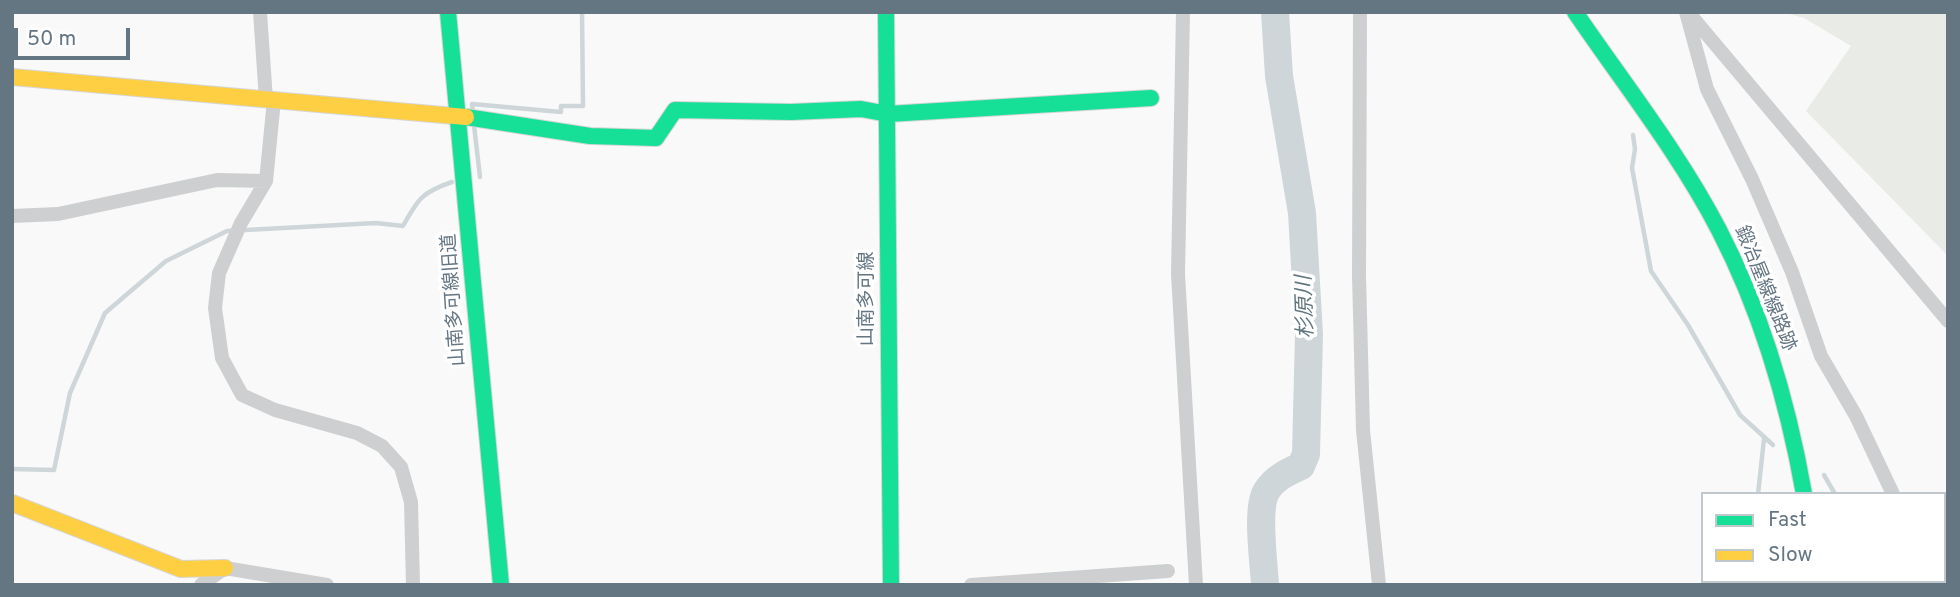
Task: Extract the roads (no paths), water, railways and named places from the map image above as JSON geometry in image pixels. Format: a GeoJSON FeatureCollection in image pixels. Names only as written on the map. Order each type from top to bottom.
{"type":"FeatureCollection","features":[{"type":"Feature","properties":{"kind":"street"},"geometry":{"type":"LineString","coordinates":[[260,12],[270,100],[266,181],[240,223],[219,273],[215,308],[222,358],[242,395],[275,410],[357,433],[382,446],[401,467],[411,502],[414,585]]}},
{"type":"Feature","properties":{"kind":"street","name":"山南多可線旧道"},"geometry":{"type":"LineString","coordinates":[[448,12],[501,585]]}},
{"type":"Feature","properties":{"kind":"street","name":"山南多可線"},"geometry":{"type":"LineString","coordinates":[[887,12],[891,585]]}},
{"type":"Feature","properties":{"kind":"street"},"geometry":{"type":"LineString","coordinates":[[1183,12],[1178,274],[1196,585]]}},
{"type":"Feature","properties":{"kind":"street"},"geometry":{"type":"LineString","coordinates":[[1360,12],[1359,276],[1363,430],[1379,585]]}},
{"type":"Feature","properties":{"kind":"street","name":"鍛冶屋線線路跡"},"geometry":{"type":"LineString","coordinates":[[1575,12],[1702,198],[1735,262],[1781,392],[1804,492]]}},
{"type":"Feature","properties":{"kind":"street"},"geometry":{"type":"LineString","coordinates":[[1687,12],[1948,321]]}},
{"type":"Feature","properties":{"kind":"street"},"geometry":{"type":"LineString","coordinates":[[1687,12],[1707,89],[1752,179],[1792,272],[1821,356],[1856,416],[1893,492]]}},
{"type":"Feature","properties":{"kind":"street"},"geometry":{"type":"LineString","coordinates":[[12,77],[458,116],[590,136],[656,138],[675,110],[791,112],[861,109],[888,114],[1151,98]]}},
{"type":"Feature","properties":{"kind":"street"},"geometry":{"type":"LineString","coordinates":[[12,216],[58,214],[217,180],[266,181]]}},
{"type":"Feature","properties":{"kind":"street"},"geometry":{"type":"LineString","coordinates":[[12,503],[181,569],[225,568],[327,585]]}},
{"type":"Feature","properties":{"kind":"street"},"geometry":{"type":"LineString","coordinates":[[201,585],[225,568]]}},
{"type":"Feature","properties":{"kind":"street"},"geometry":{"type":"LineString","coordinates":[[971,585],[1168,571]]}},
{"type":"Feature","properties":{"kind":"waterway"},"geometry":{"type":"LineString","coordinates":[[473,113],[472,104],[561,112],[561,106],[583,106],[582,12]]}},
{"type":"Feature","properties":{"kind":"waterway","name":"杉原川"},"geometry":{"type":"LineString","coordinates":[[1265,585],[1261,524],[1263,500],[1273,483],[1301,466],[1306,454],[1309,335],[1302,213],[1279,76],[1275,12]]}},
{"type":"Feature","properties":{"kind":"waterway"},"geometry":{"type":"LineString","coordinates":[[474,125],[480,177]]}},
{"type":"Feature","properties":{"kind":"waterway"},"geometry":{"type":"LineString","coordinates":[[1633,135],[1635,149],[1632,168],[1651,271],[1688,325],[1740,415],[1773,445]]}},
{"type":"Feature","properties":{"kind":"waterway"},"geometry":{"type":"LineString","coordinates":[[12,469],[54,470],[70,393],[105,313],[166,261],[227,231],[376,223],[403,226],[427,193],[452,182]]}},
{"type":"Feature","properties":{"kind":"waterway"},"geometry":{"type":"LineString","coordinates":[[1758,492],[1764,439]]}},
{"type":"Feature","properties":{"kind":"waterway"},"geometry":{"type":"LineString","coordinates":[[1824,475],[1834,492]]}}]}
